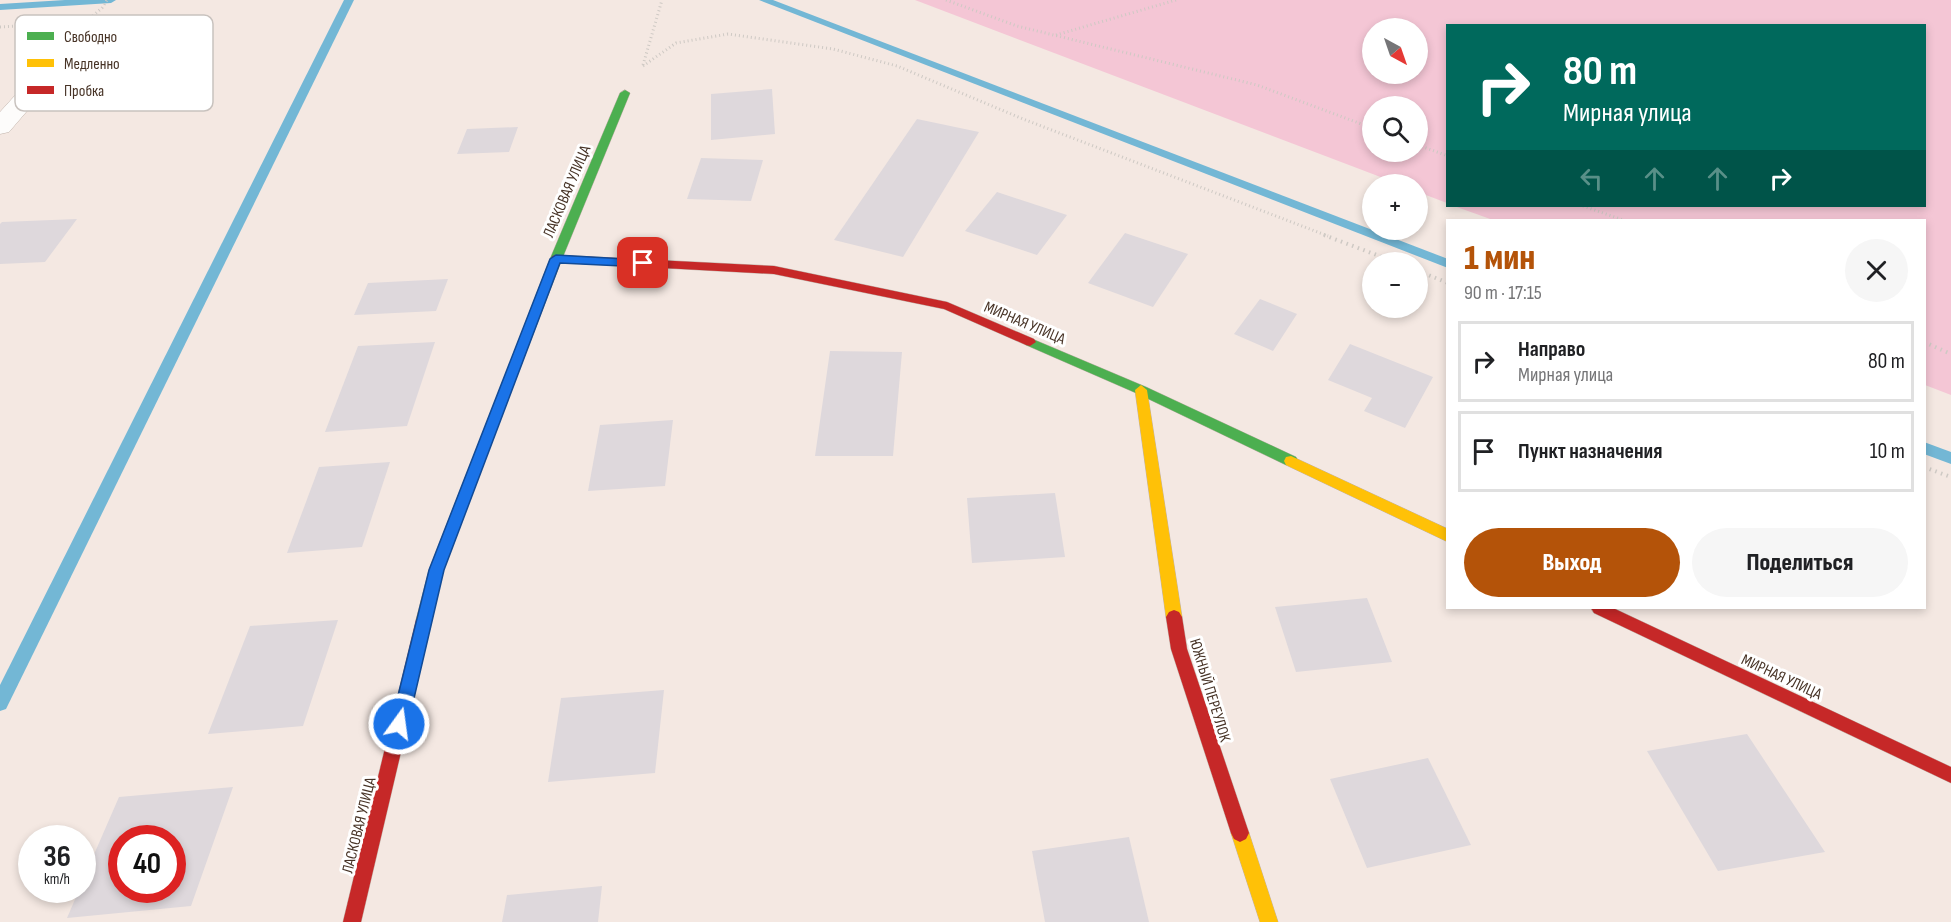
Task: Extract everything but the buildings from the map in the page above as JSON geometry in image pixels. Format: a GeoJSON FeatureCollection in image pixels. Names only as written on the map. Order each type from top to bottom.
{"type":"FeatureCollection","features":[{"type":"Feature","properties":{"kind":"street","name":"ЛАСКОВАЯ УЛИЦА"},"geometry":{"type":"LineString","coordinates":[[352,922],[436,570],[556,259],[625,93]]}},
{"type":"Feature","properties":{"kind":"street"},"geometry":{"type":"LineString","coordinates":[[0,126],[15,109]]}},
{"type":"Feature","properties":{"kind":"street","name":"МИРНАЯ УЛИЦА"},"geometry":{"type":"LineString","coordinates":[[556,259],[774,270],[947,306],[1141,390],[1446,535]]}},
{"type":"Feature","properties":{"kind":"street","name":"ЮЖНЫЙ ПЕРЕУЛОК"},"geometry":{"type":"LineString","coordinates":[[1141,390],[1179,649],[1269,922]]}},
{"type":"Feature","properties":{"kind":"street","name":"МИРНАЯ УЛИЦА"},"geometry":{"type":"LineString","coordinates":[[1601,609],[1951,775]]}},
{"type":"Feature","properties":{"kind":"path"},"geometry":{"type":"LineString","coordinates":[[94,15],[107,0]]}},
{"type":"Feature","properties":{"kind":"path"},"geometry":{"type":"LineString","coordinates":[[643,66],[662,0]]}},
{"type":"Feature","properties":{"kind":"path"},"geometry":{"type":"LineString","coordinates":[[946,0],[1017,26],[1257,85],[1362,124]]}},
{"type":"Feature","properties":{"kind":"path"},"geometry":{"type":"LineString","coordinates":[[1054,36],[1156,4],[1176,0]]}},
{"type":"Feature","properties":{"kind":"path"},"geometry":{"type":"LineString","coordinates":[[0,27],[15,26]]}},
{"type":"Feature","properties":{"kind":"path"},"geometry":{"type":"LineString","coordinates":[[625,93],[638,70],[676,43],[729,34],[833,49],[897,66],[1023,119],[1369,252]]}},
{"type":"Feature","properties":{"kind":"path"},"geometry":{"type":"LineString","coordinates":[[1428,149],[1446,155]]}},
{"type":"Feature","properties":{"kind":"path"},"geometry":{"type":"LineString","coordinates":[[1586,207],[1620,219]]}},
{"type":"Feature","properties":{"kind":"path"},"geometry":{"type":"LineString","coordinates":[[1428,275],[1446,282]]}},
{"type":"Feature","properties":{"kind":"path"},"geometry":{"type":"LineString","coordinates":[[1926,343],[1951,354]]}},
{"type":"Feature","properties":{"kind":"path"},"geometry":{"type":"LineString","coordinates":[[1926,468],[1951,477]]}},
{"type":"Feature","properties":{"kind":"shaded area"},"geometry":{"type":"Polygon","coordinates":[[[915,0],[1951,0],[1951,395],[1926,385],[1926,219],[1490,219],[1457,207],[1926,207],[1926,24],[1446,24],[1446,203],[1428,196],[1428,174],[1373,174],[915,0]]]}},
{"type":"Feature","properties":{"kind":"waterway"},"geometry":{"type":"LineString","coordinates":[[0,7],[111,0]]}},
{"type":"Feature","properties":{"kind":"waterway"},"geometry":{"type":"LineString","coordinates":[[0,703],[349,0]]}},
{"type":"Feature","properties":{"kind":"waterway"},"geometry":{"type":"LineString","coordinates":[[764,0],[1446,263]]}},
{"type":"Feature","properties":{"kind":"waterway"},"geometry":{"type":"LineString","coordinates":[[1926,449],[1951,458]]}},
{"type":"Feature","properties":{"kind":"traffic: fast"},"geometry":{"type":"LineString","coordinates":[[509,381],[556,259],[625,93]]}},
{"type":"Feature","properties":{"kind":"traffic: fast"},"geometry":{"type":"LineString","coordinates":[[1030,342],[1141,390],[1291,461]]}},
{"type":"Feature","properties":{"kind":"traffic: slow"},"geometry":{"type":"LineString","coordinates":[[424,620],[436,570],[509,381]]}},
{"type":"Feature","properties":{"kind":"traffic: slow"},"geometry":{"type":"LineString","coordinates":[[1141,390],[1174,617]]}},
{"type":"Feature","properties":{"kind":"traffic: slow"},"geometry":{"type":"LineString","coordinates":[[1291,461],[1446,535]]}},
{"type":"Feature","properties":{"kind":"traffic: slow"},"geometry":{"type":"LineString","coordinates":[[1240,833],[1269,922]]}},
{"type":"Feature","properties":{"kind":"traffic: jam"},"geometry":{"type":"LineString","coordinates":[[556,259],[774,270],[947,306],[1030,342]]}},
{"type":"Feature","properties":{"kind":"traffic: jam"},"geometry":{"type":"LineString","coordinates":[[1601,609],[1951,775]]}},
{"type":"Feature","properties":{"kind":"traffic: jam"},"geometry":{"type":"LineString","coordinates":[[1174,617],[1179,649],[1240,833]]}},
{"type":"Feature","properties":{"kind":"traffic: jam"},"geometry":{"type":"LineString","coordinates":[[352,922],[424,620]]}},
{"type":"Feature","properties":{"kind":"route"},"geometry":{"type":"LineString","coordinates":[[399,724],[436,570],[556,259],[643,263]]}}]}
